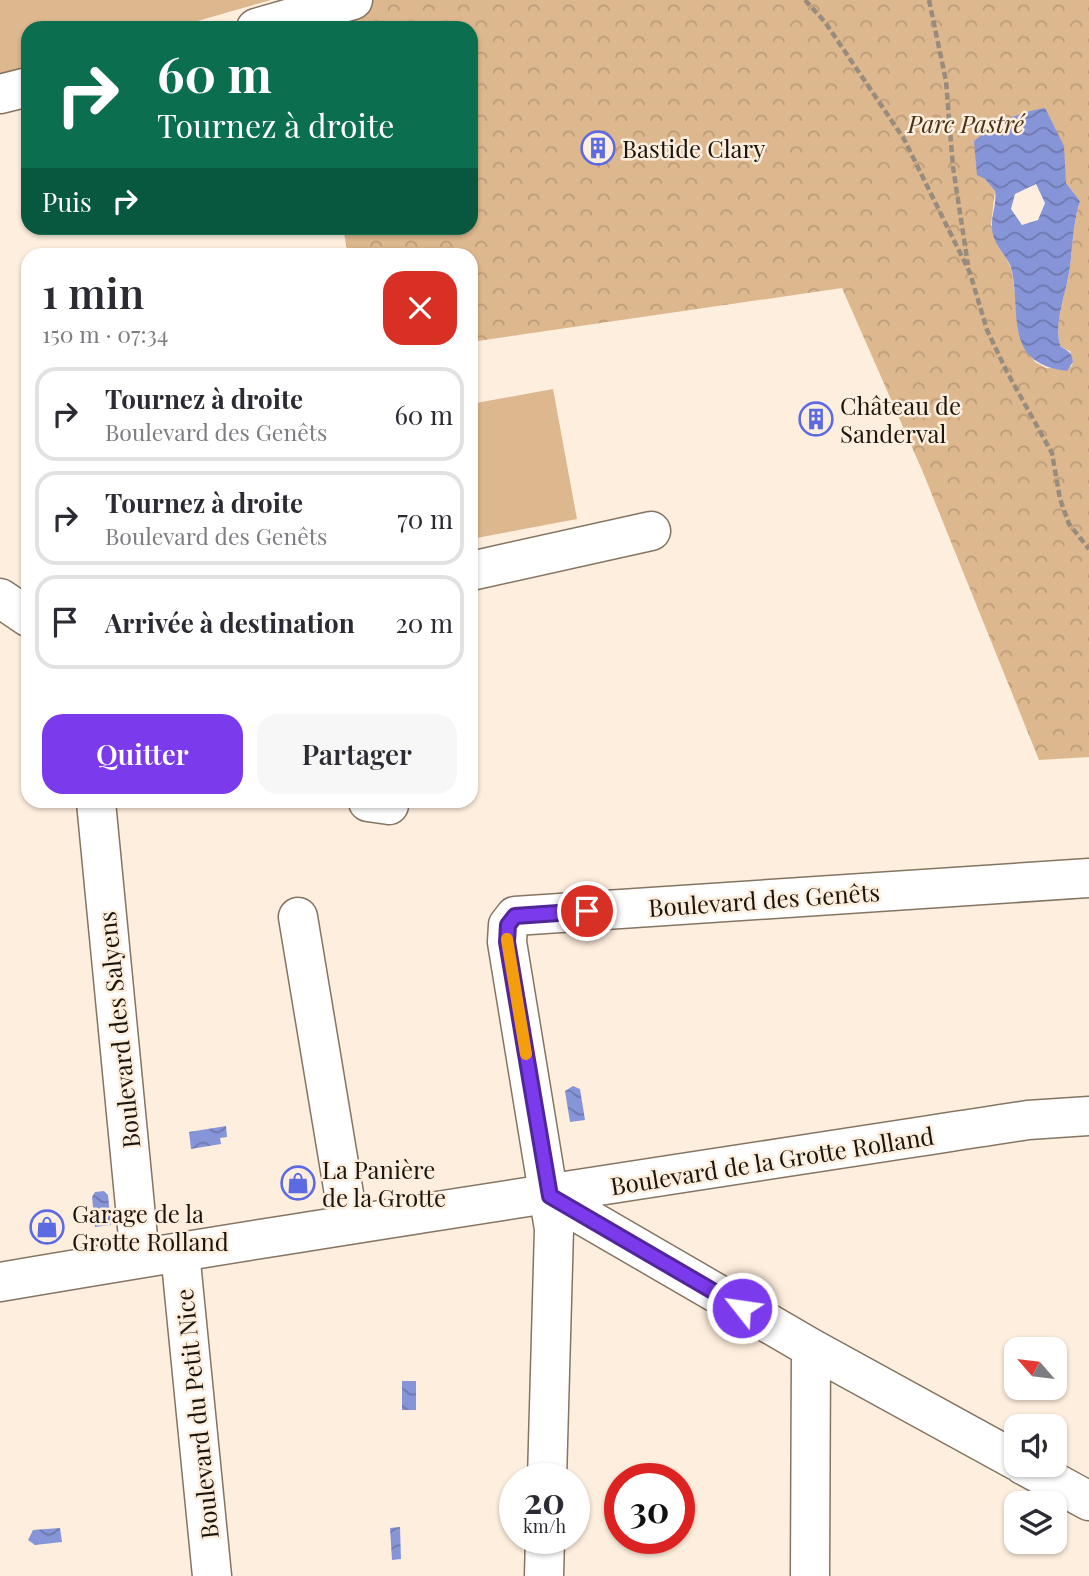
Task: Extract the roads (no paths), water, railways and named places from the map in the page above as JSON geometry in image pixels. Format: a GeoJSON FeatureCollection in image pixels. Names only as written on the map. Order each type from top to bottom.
{"type":"FeatureCollection","features":[{"type":"Feature","properties":{"kind":"street"},"geometry":{"type":"LineString","coordinates":[[280,21],[353,0]]}},
{"type":"Feature","properties":{"kind":"street"},"geometry":{"type":"LineString","coordinates":[[0,94],[21,89]]}},
{"type":"Feature","properties":{"kind":"street"},"geometry":{"type":"LineString","coordinates":[[478,568],[651,531]]}},
{"type":"Feature","properties":{"kind":"street"},"geometry":{"type":"LineString","coordinates":[[0,598],[21,612]]}},
{"type":"Feature","properties":{"kind":"street","name":"Boulevard des Salyens"},"geometry":{"type":"LineString","coordinates":[[97,808],[140,1258]]}},
{"type":"Feature","properties":{"kind":"street","name":"Boulevard des Genêts"},"geometry":{"type":"LineString","coordinates":[[550,1196],[507,942],[508,925],[515,916],[1089,877]]}},
{"type":"Feature","properties":{"kind":"street"},"geometry":{"type":"LineString","coordinates":[[298,917],[349,1224]]}},
{"type":"Feature","properties":{"kind":"street","name":"Boulevard de la Grotte Rolland"},"geometry":{"type":"LineString","coordinates":[[0,1282],[349,1224],[550,1196],[1028,1120],[1089,1116]]}},
{"type":"Feature","properties":{"kind":"street"},"geometry":{"type":"LineString","coordinates":[[550,1196],[811,1348],[1004,1454]]}},
{"type":"Feature","properties":{"kind":"street"},"geometry":{"type":"LineString","coordinates":[[547,1463],[554,1229],[550,1196]]}},
{"type":"Feature","properties":{"kind":"street","name":"Boulevard du Petit Nice"},"geometry":{"type":"LineString","coordinates":[[180,1252],[212,1576]]}},
{"type":"Feature","properties":{"kind":"street"},"geometry":{"type":"LineString","coordinates":[[810,1576],[811,1348]]}},
{"type":"Feature","properties":{"kind":"street"},"geometry":{"type":"LineString","coordinates":[[1045,1477],[1089,1501]]}},
{"type":"Feature","properties":{"kind":"street"},"geometry":{"type":"LineString","coordinates":[[544,1576],[545,1554]]}},
{"type":"Feature","properties":{"kind":"water"},"geometry":{"type":"Polygon","coordinates":[[[1045,108],[1064,146],[1066,183],[1080,201],[1058,329],[1061,347],[1070,353],[1073,359],[1067,371],[1033,359],[1024,348],[1019,336],[1012,271],[993,234],[995,191],[985,179],[977,175],[974,141],[1007,119],[1045,108]],[[1036,184],[1015,194],[1011,209],[1022,225],[1038,220],[1045,203],[1036,184]]]}},
{"type":"Feature","properties":{"kind":"water"},"geometry":{"type":"Polygon","coordinates":[[[573,1086],[580,1089],[585,1120],[570,1122],[565,1091],[573,1086]]]}},
{"type":"Feature","properties":{"kind":"water"},"geometry":{"type":"Polygon","coordinates":[[[226,1126],[227,1137],[220,1138],[221,1144],[191,1149],[189,1132],[226,1126]]]}},
{"type":"Feature","properties":{"kind":"water"},"geometry":{"type":"Polygon","coordinates":[[[104,1191],[108,1195],[111,1225],[95,1227],[92,1197],[95,1192],[104,1191]]]}},
{"type":"Feature","properties":{"kind":"water"},"geometry":{"type":"Polygon","coordinates":[[[402,1381],[416,1381],[416,1410],[402,1410],[402,1381]]]}},
{"type":"Feature","properties":{"kind":"water"},"geometry":{"type":"Polygon","coordinates":[[[400,1527],[401,1559],[392,1560],[390,1528],[400,1527]]]}},
{"type":"Feature","properties":{"kind":"water"},"geometry":{"type":"Polygon","coordinates":[[[60,1528],[62,1542],[35,1545],[28,1540],[33,1530],[60,1528]]]}},
{"type":"Feature","properties":{"kind":"place","name":"Bastide Clary"},"geometry":{"type":"Point","coordinates":[598,148]}},
{"type":"Feature","properties":{"kind":"place","name":"Château de Sanderval"},"geometry":{"type":"Point","coordinates":[816,419]}},
{"type":"Feature","properties":{"kind":"place","name":"La Panière de la Grotte"},"geometry":{"type":"Point","coordinates":[298,1183]}},
{"type":"Feature","properties":{"kind":"place","name":"Garage de la Grotte Rolland"},"geometry":{"type":"Point","coordinates":[47,1227]}},
{"type":"Feature","properties":{"kind":"park label","name":"Parc Pastré"},"geometry":{"type":"Point","coordinates":[966,123]}}]}
